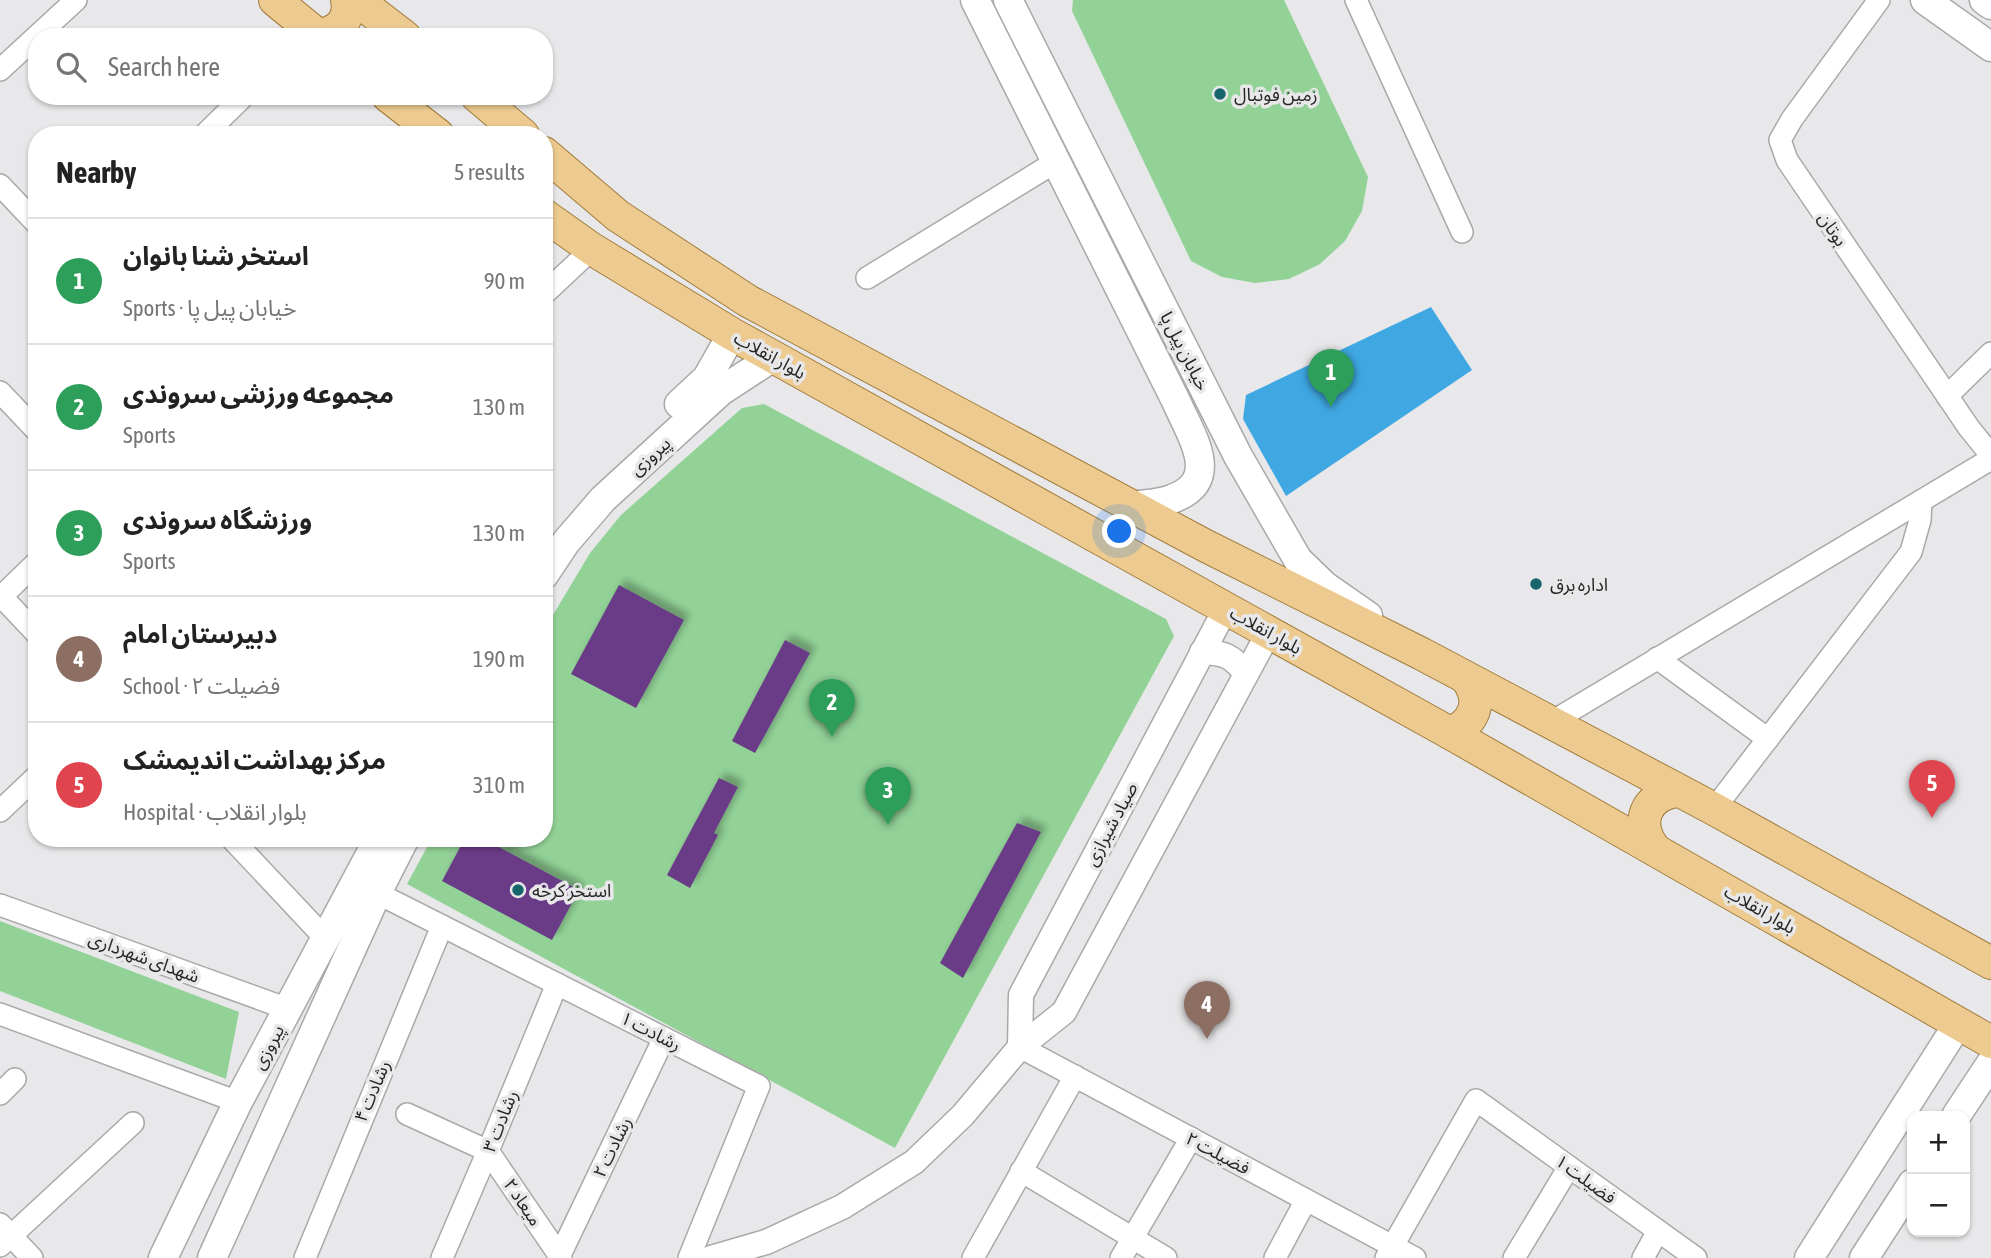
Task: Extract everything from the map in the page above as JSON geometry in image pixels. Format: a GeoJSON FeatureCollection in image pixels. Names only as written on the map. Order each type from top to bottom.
{"type":"FeatureCollection","features":[{"type":"Feature","properties":{"kind":"main road"},"geometry":{"type":"LineString","coordinates":[[275,0],[306,28]]}},
{"type":"Feature","properties":{"kind":"main road"},"geometry":{"type":"LineString","coordinates":[[338,28],[347,15],[347,0]]}},
{"type":"Feature","properties":{"kind":"main road"},"geometry":{"type":"LineString","coordinates":[[357,0],[393,28]]}},
{"type":"Feature","properties":{"kind":"main road","name":"خیابان پیل پا"},"geometry":{"type":"LineString","coordinates":[[975,0],[1176,401],[1201,460],[1200,475]]}},
{"type":"Feature","properties":{"kind":"main road","name":"خیابان پیل پا"},"geometry":{"type":"LineString","coordinates":[[1008,0],[1238,456],[1298,560],[1325,586],[1422,654]]}},
{"type":"Feature","properties":{"kind":"main road"},"geometry":{"type":"LineString","coordinates":[[1926,0],[1991,47]]}},
{"type":"Feature","properties":{"kind":"main road"},"geometry":{"type":"LineString","coordinates":[[1984,0],[1991,5]]}},
{"type":"Feature","properties":{"kind":"main road"},"geometry":{"type":"LineString","coordinates":[[401,105],[427,126]]}},
{"type":"Feature","properties":{"kind":"main road"},"geometry":{"type":"LineString","coordinates":[[488,105],[512,126]]}},
{"type":"Feature","properties":{"kind":"main road","name":"بلوار انقلاب"},"geometry":{"type":"LineString","coordinates":[[553,161],[618,216],[748,301],[1206,546],[1422,654],[1714,809],[1991,962]]}},
{"type":"Feature","properties":{"kind":"main road","name":"بلوار انقلاب"},"geometry":{"type":"LineString","coordinates":[[553,221],[592,249],[732,334],[1653,847],[1991,1042]]}},
{"type":"Feature","properties":{"kind":"main road","name":"پیروزی"},"geometry":{"type":"LineString","coordinates":[[553,531],[591,487],[707,377],[732,334]]}},
{"type":"Feature","properties":{"kind":"main road","name":"پیروزی"},"geometry":{"type":"LineString","coordinates":[[553,562],[603,499],[721,391],[774,357]]}},
{"type":"Feature","properties":{"kind":"main road"},"geometry":{"type":"LineString","coordinates":[[1131,506],[1167,500],[1190,491],[1200,475],[1219,476],[1234,464],[1238,456]]}},
{"type":"Feature","properties":{"kind":"main road"},"geometry":{"type":"LineString","coordinates":[[1450,733],[1461,729],[1474,710],[1474,688],[1467,679]]}},
{"type":"Feature","properties":{"kind":"main road"},"geometry":{"type":"LineString","coordinates":[[1653,847],[1647,839],[1644,817],[1656,798],[1676,790]]}},
{"type":"Feature","properties":{"kind":"main road","name":"پیروزی"},"geometry":{"type":"LineString","coordinates":[[212,1258],[366,888],[377,847]]}},
{"type":"Feature","properties":{"kind":"main road","name":"پیروزی"},"geometry":{"type":"LineString","coordinates":[[163,1258],[239,1102],[325,938],[398,847]]}},
{"type":"Feature","properties":{"kind":"main road"},"geometry":{"type":"LineString","coordinates":[[1810,1258],[1958,1024]]}},
{"type":"Feature","properties":{"kind":"main road"},"geometry":{"type":"LineString","coordinates":[[1959,1111],[1991,1063]]}},
{"type":"Feature","properties":{"kind":"main road"},"geometry":{"type":"LineString","coordinates":[[1864,1258],[1907,1192]]}},
{"type":"Feature","properties":{"kind":"street"},"geometry":{"type":"LineString","coordinates":[[45,28],[75,0]]}},
{"type":"Feature","properties":{"kind":"street"},"geometry":{"type":"LineString","coordinates":[[1356,0],[1462,232]]}},
{"type":"Feature","properties":{"kind":"street","name":"بوتان"},"geometry":{"type":"LineString","coordinates":[[1879,0],[1792,119],[1780,140],[1787,160],[1991,457]]}},
{"type":"Feature","properties":{"kind":"street"},"geometry":{"type":"LineString","coordinates":[[0,70],[28,44]]}},
{"type":"Feature","properties":{"kind":"street"},"geometry":{"type":"LineString","coordinates":[[213,126],[235,105]]}},
{"type":"Feature","properties":{"kind":"street"},"geometry":{"type":"LineString","coordinates":[[867,278],[1057,161]]}},
{"type":"Feature","properties":{"kind":"street"},"geometry":{"type":"LineString","coordinates":[[0,185],[28,215]]}},
{"type":"Feature","properties":{"kind":"street"},"geometry":{"type":"LineString","coordinates":[[553,286],[592,249]]}},
{"type":"Feature","properties":{"kind":"street"},"geometry":{"type":"LineString","coordinates":[[1947,396],[1991,353]]}},
{"type":"Feature","properties":{"kind":"street"},"geometry":{"type":"LineString","coordinates":[[0,392],[28,422]]}},
{"type":"Feature","properties":{"kind":"street"},"geometry":{"type":"LineString","coordinates":[[1550,723],[1991,457]]}},
{"type":"Feature","properties":{"kind":"street"},"geometry":{"type":"LineString","coordinates":[[1714,809],[1911,552],[1920,520],[1921,501]]}},
{"type":"Feature","properties":{"kind":"street"},"geometry":{"type":"LineString","coordinates":[[28,571],[0,597],[28,625]]}},
{"type":"Feature","properties":{"kind":"street","name":"صیاد شیرازی"},"geometry":{"type":"LineString","coordinates":[[1020,1047],[1021,995],[1226,608]]}},
{"type":"Feature","properties":{"kind":"street"},"geometry":{"type":"LineString","coordinates":[[712,1258],[766,1250],[914,1162],[963,1115],[1020,1047],[1063,1012],[1269,632]]}},
{"type":"Feature","properties":{"kind":"street"},"geometry":{"type":"LineString","coordinates":[[1202,652],[1221,652],[1234,659],[1247,673]]}},
{"type":"Feature","properties":{"kind":"street"},"geometry":{"type":"LineString","coordinates":[[1657,659],[1768,739]]}},
{"type":"Feature","properties":{"kind":"street"},"geometry":{"type":"LineString","coordinates":[[0,811],[28,785]]}},
{"type":"Feature","properties":{"kind":"street"},"geometry":{"type":"LineString","coordinates":[[239,847],[325,938]]}},
{"type":"Feature","properties":{"kind":"street","name":"رشادت ۱"},"geometry":{"type":"LineString","coordinates":[[366,888],[760,1086],[689,1258]]}},
{"type":"Feature","properties":{"kind":"street","name":"شهدای شهرداری"},"geometry":{"type":"LineString","coordinates":[[0,905],[288,1009]]}},
{"type":"Feature","properties":{"kind":"street","name":"رشادت ۴"},"geometry":{"type":"LineString","coordinates":[[307,1256],[442,926]]}},
{"type":"Feature","properties":{"kind":"street","name":"رشادت ۳"},"geometry":{"type":"LineString","coordinates":[[442,1258],[557,984]]}},
{"type":"Feature","properties":{"kind":"street"},"geometry":{"type":"LineString","coordinates":[[0,1014],[239,1102]]}},
{"type":"Feature","properties":{"kind":"street","name":"رشادت ۲"},"geometry":{"type":"LineString","coordinates":[[561,1257],[664,1038]]}},
{"type":"Feature","properties":{"kind":"street","name":"فضیلت ۲"},"geometry":{"type":"LineString","coordinates":[[1020,1047],[1306,1200],[1390,1252],[1415,1258]]}},
{"type":"Feature","properties":{"kind":"street"},"geometry":{"type":"LineString","coordinates":[[973,1258],[1074,1076]]}},
{"type":"Feature","properties":{"kind":"street","name":"فضیلت ۱"},"geometry":{"type":"LineString","coordinates":[[1390,1252],[1476,1100],[1696,1258]]}},
{"type":"Feature","properties":{"kind":"street"},"geometry":{"type":"LineString","coordinates":[[407,1114],[488,1151]]}},
{"type":"Feature","properties":{"kind":"street"},"geometry":{"type":"LineString","coordinates":[[32,1258],[4,1235],[133,1123]]}},
{"type":"Feature","properties":{"kind":"street"},"geometry":{"type":"LineString","coordinates":[[1121,1258],[1191,1138]]}},
{"type":"Feature","properties":{"kind":"street","name":"میعاد ۲"},"geometry":{"type":"LineString","coordinates":[[488,1151],[561,1257]]}},
{"type":"Feature","properties":{"kind":"street"},"geometry":{"type":"LineString","coordinates":[[1514,1258],[1569,1167]]}},
{"type":"Feature","properties":{"kind":"street"},"geometry":{"type":"LineString","coordinates":[[1021,1171],[1166,1258]]}},
{"type":"Feature","properties":{"kind":"street"},"geometry":{"type":"LineString","coordinates":[[1275,1258],[1306,1200]]}},
{"type":"Feature","properties":{"kind":"street"},"geometry":{"type":"LineString","coordinates":[[1643,1258],[1658,1231]]}},
{"type":"Feature","properties":{"kind":"green space","name":"زمین فوتبال"},"geometry":{"type":"Polygon","coordinates":[[[1073,0],[1284,0],[1368,177],[1362,211],[1345,241],[1320,264],[1289,279],[1255,283],[1222,277],[1191,261],[1072,11],[1073,0]]]}},
{"type":"Feature","properties":{"kind":"green space"},"geometry":{"type":"Polygon","coordinates":[[[764,404],[1166,619],[1174,636],[895,1148],[407,884],[427,847],[553,847],[553,615],[590,553],[621,515],[742,408],[764,404]]]}},
{"type":"Feature","properties":{"kind":"green space"},"geometry":{"type":"Polygon","coordinates":[[[0,921],[239,1012],[226,1079],[0,991],[0,921]]]}},
{"type":"Feature","properties":{"kind":"water"},"geometry":{"type":"Polygon","coordinates":[[[1431,307],[1472,370],[1286,496],[1243,419],[1246,395],[1431,307]]]}},
{"type":"Feature","properties":{"kind":"building"},"geometry":{"type":"Polygon","coordinates":[[[619,585],[684,620],[636,708],[571,674],[619,585]]]}},
{"type":"Feature","properties":{"kind":"building"},"geometry":{"type":"Polygon","coordinates":[[[785,640],[810,653],[755,753],[732,741],[785,640]]]}},
{"type":"Feature","properties":{"kind":"building"},"geometry":{"type":"Polygon","coordinates":[[[719,778],[738,787],[714,833],[718,835],[690,888],[667,875],[719,778]]]}},
{"type":"Feature","properties":{"kind":"building"},"geometry":{"type":"Polygon","coordinates":[[[1017,823],[1041,832],[963,978],[940,963],[1017,823]]]}},
{"type":"Feature","properties":{"kind":"building","name":"استخر کرخه"},"geometry":{"type":"Polygon","coordinates":[[[460,847],[499,847],[579,890],[552,940],[442,881],[460,847]]]}},
{"type":"Feature","properties":{"kind":"place","name":"زمین فوتبال"},"geometry":{"type":"Point","coordinates":[1220,94]}},
{"type":"Feature","properties":{"kind":"place","name":"استخر شنا بانوان"},"geometry":{"type":"Point","coordinates":[1331,407]}},
{"type":"Feature","properties":{"kind":"place","name":"اداره برق"},"geometry":{"type":"Point","coordinates":[1536,584]}},
{"type":"Feature","properties":{"kind":"place","name":"مجموعه ورزشی سروندی"},"geometry":{"type":"Point","coordinates":[832,737]}},
{"type":"Feature","properties":{"kind":"place","name":"مرکز بهداشت اندیمشک"},"geometry":{"type":"Point","coordinates":[1932,818]}},
{"type":"Feature","properties":{"kind":"place","name":"ورزشگاه سروندی"},"geometry":{"type":"Point","coordinates":[888,825]}},
{"type":"Feature","properties":{"kind":"place","name":"استخر کرخه"},"geometry":{"type":"Point","coordinates":[518,890]}},
{"type":"Feature","properties":{"kind":"place","name":"دبیرستان امام"},"geometry":{"type":"Point","coordinates":[1207,1039]}}]}
